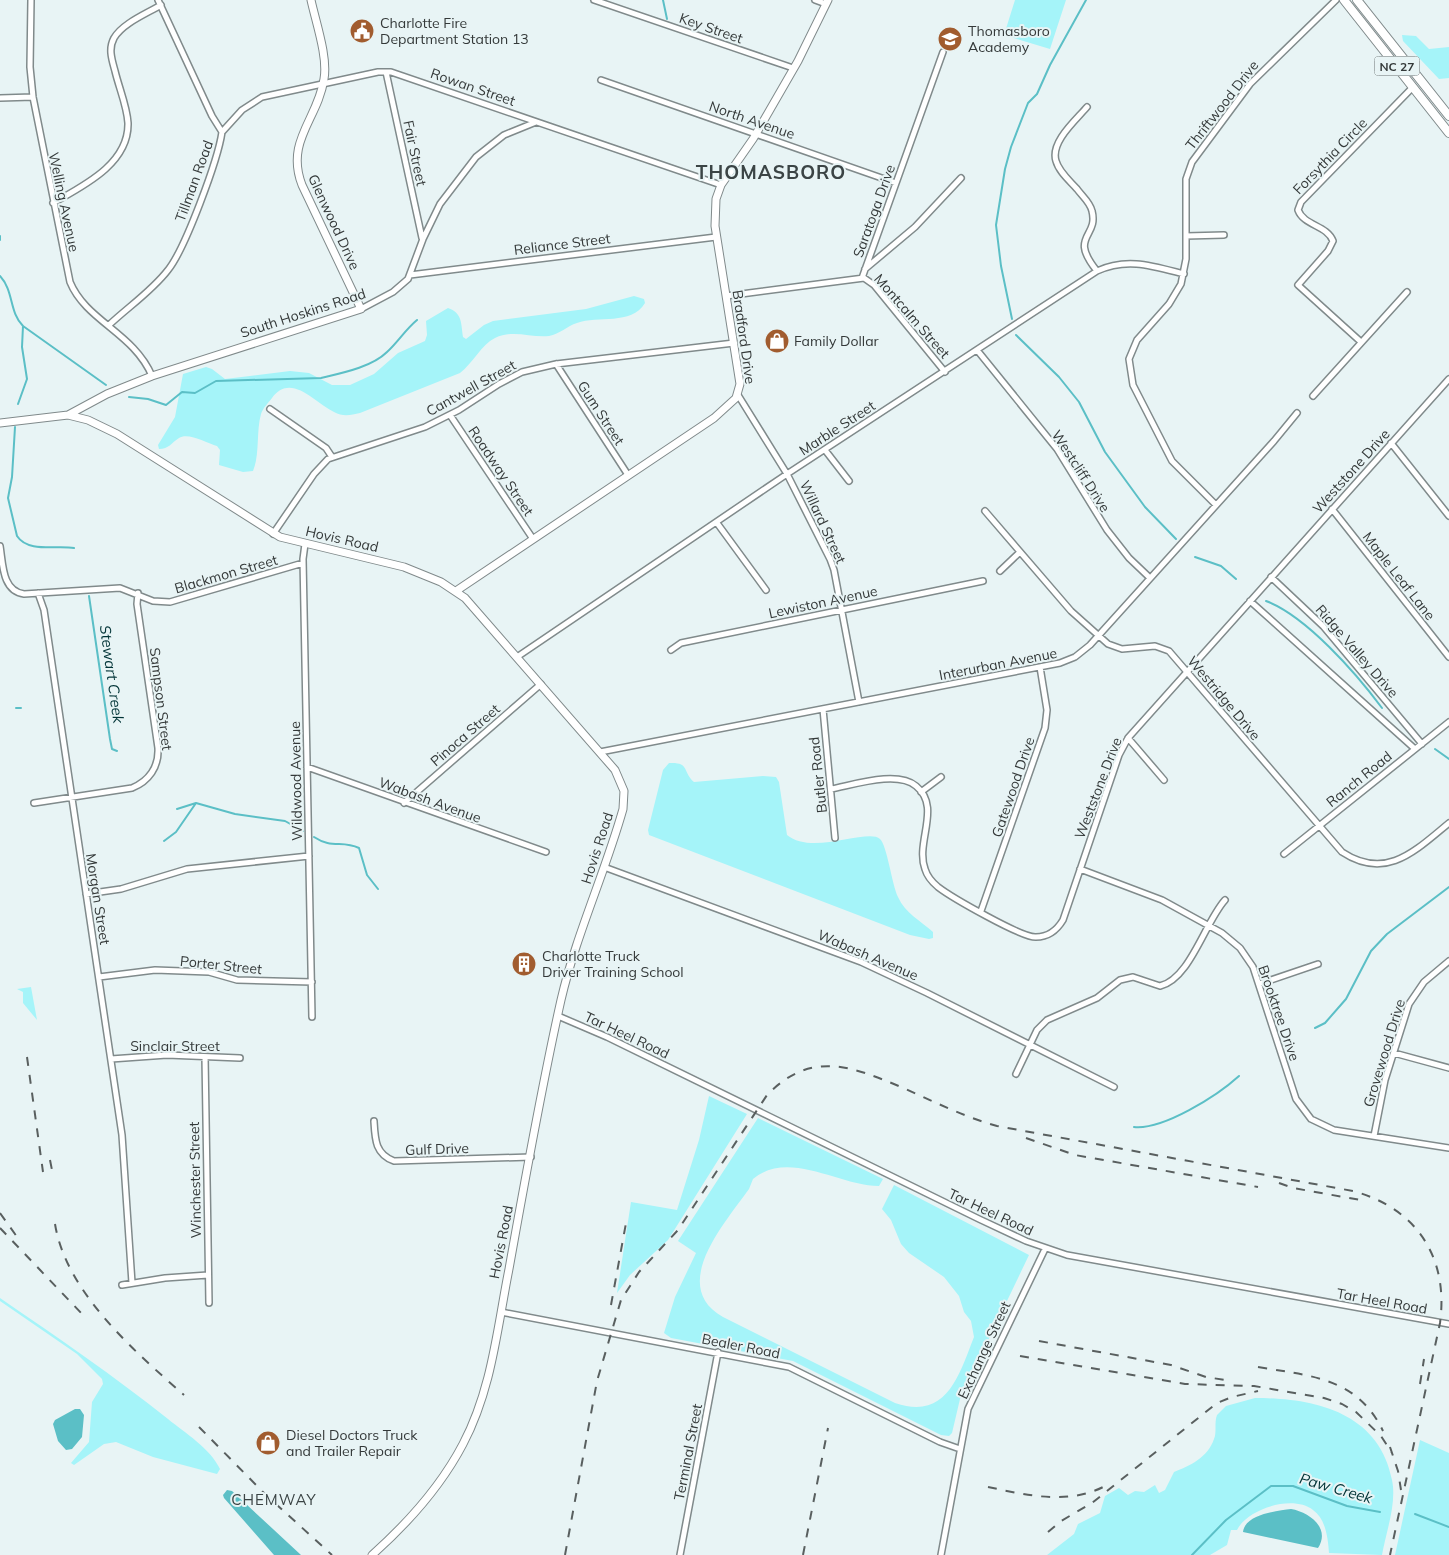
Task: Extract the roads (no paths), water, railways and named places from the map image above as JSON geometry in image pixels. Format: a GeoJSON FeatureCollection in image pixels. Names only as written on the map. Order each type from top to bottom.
{"type":"FeatureCollection","features":[{"type":"Feature","properties":{"kind":"main road","name":"NC 27"},"geometry":{"type":"LineString","coordinates":[[1344,0],[1449,133]]}},
{"type":"Feature","properties":{"kind":"main road"},"geometry":{"type":"LineString","coordinates":[[1349,0],[1400,62],[1408,70],[1414,72]]}},
{"type":"Feature","properties":{"kind":"main road","name":"NC 27"},"geometry":{"type":"LineString","coordinates":[[1357,0],[1449,116]]}},
{"type":"Feature","properties":{"kind":"street","name":"Welling Avenue"},"geometry":{"type":"LineString","coordinates":[[31,0],[30,67],[33,98],[53,203],[73,290],[86,306],[140,352],[152,376]]}},
{"type":"Feature","properties":{"kind":"street","name":"Glenwood Drive"},"geometry":{"type":"LineString","coordinates":[[311,0],[324,60],[324,84],[300,140],[296,160],[297,169],[302,185],[361,309]]}},
{"type":"Feature","properties":{"kind":"street","name":"Key Street"},"geometry":{"type":"LineString","coordinates":[[594,0],[793,68]]}},
{"type":"Feature","properties":{"kind":"street"},"geometry":{"type":"LineString","coordinates":[[815,0],[827,2]]}},
{"type":"Feature","properties":{"kind":"street","name":"Thriftwood Drive"},"geometry":{"type":"LineString","coordinates":[[1216,505],[1172,461],[1130,378],[1129,365],[1132,349],[1142,333],[1175,296],[1184,274],[1186,179],[1192,162],[1250,84],[1336,0]]}},
{"type":"Feature","properties":{"kind":"street","name":"Bradford Drive"},"geometry":{"type":"LineString","coordinates":[[456,591],[714,418],[738,395],[740,384],[716,237],[714,210],[721,185],[756,133],[793,68],[827,2]]}},
{"type":"Feature","properties":{"kind":"street"},"geometry":{"type":"LineString","coordinates":[[53,203],[92,180],[118,153],[126,137],[128,124],[111,60],[112,43],[122,29],[159,3]]}},
{"type":"Feature","properties":{"kind":"street","name":"Tillman Road"},"geometry":{"type":"LineString","coordinates":[[109,325],[159,280],[175,261],[218,152],[222,132],[212,116],[159,3]]}},
{"type":"Feature","properties":{"kind":"street","name":"Saratoga Drive"},"geometry":{"type":"LineString","coordinates":[[726,296],[862,278],[943,52]]}},
{"type":"Feature","properties":{"kind":"street","name":"Rowan Street"},"geometry":{"type":"LineString","coordinates":[[222,132],[242,110],[252,102],[268,95],[386,72],[425,82],[721,185]]}},
{"type":"Feature","properties":{"kind":"street","name":"Fair Street"},"geometry":{"type":"LineString","coordinates":[[386,72],[423,239]]}},
{"type":"Feature","properties":{"kind":"street","name":"North Avenue"},"geometry":{"type":"LineString","coordinates":[[602,80],[896,182]]}},
{"type":"Feature","properties":{"kind":"street","name":"Forsythia Circle"},"geometry":{"type":"LineString","coordinates":[[1361,342],[1298,285],[1328,251],[1333,241],[1328,234],[1300,215],[1298,210],[1301,202],[1413,87]]}},
{"type":"Feature","properties":{"kind":"street"},"geometry":{"type":"LineString","coordinates":[[0,98],[33,98]]}},
{"type":"Feature","properties":{"kind":"street"},"geometry":{"type":"LineString","coordinates":[[1087,107],[1058,144],[1055,156],[1058,167],[1091,209],[1092,221],[1084,246],[1087,258],[1097,271]]}},
{"type":"Feature","properties":{"kind":"street","name":"South Hoskins Road"},"geometry":{"type":"LineString","coordinates":[[0,423],[68,415],[116,390],[152,376],[361,309],[393,292],[410,275],[423,239],[444,196],[476,157],[504,135],[537,121]]}},
{"type":"Feature","properties":{"kind":"street"},"geometry":{"type":"LineString","coordinates":[[865,269],[915,227],[961,178]]}},
{"type":"Feature","properties":{"kind":"street"},"geometry":{"type":"LineString","coordinates":[[1186,236],[1224,235]]}},
{"type":"Feature","properties":{"kind":"street","name":"Reliance Street"},"geometry":{"type":"LineString","coordinates":[[410,275],[716,237]]}},
{"type":"Feature","properties":{"kind":"street","name":"Marble Street"},"geometry":{"type":"LineString","coordinates":[[517,657],[787,474],[1097,271],[1112,264],[1127,262],[1184,274]]}},
{"type":"Feature","properties":{"kind":"street","name":"Montcalm Street"},"geometry":{"type":"LineString","coordinates":[[862,278],[874,285],[945,372]]}},
{"type":"Feature","properties":{"kind":"street"},"geometry":{"type":"LineString","coordinates":[[1313,396],[1407,292]]}},
{"type":"Feature","properties":{"kind":"street","name":"Cantwell Street"},"geometry":{"type":"LineString","coordinates":[[332,457],[404,435],[450,415],[510,377],[522,372],[556,364],[734,343]]}},
{"type":"Feature","properties":{"kind":"street","name":"Westcliff Drive"},"geometry":{"type":"LineString","coordinates":[[977,350],[1057,449],[1107,530],[1128,558],[1150,578]]}},
{"type":"Feature","properties":{"kind":"street","name":"Gum Street"},"geometry":{"type":"LineString","coordinates":[[556,364],[628,475]]}},
{"type":"Feature","properties":{"kind":"street","name":"Weststone Drive"},"geometry":{"type":"LineString","coordinates":[[922,792],[928,814],[922,850],[925,870],[937,886],[1025,935],[1035,937],[1050,934],[1063,920],[1119,755],[1128,738],[1186,670],[1449,379]]}},
{"type":"Feature","properties":{"kind":"street","name":"Willard Street"},"geometry":{"type":"LineString","coordinates":[[738,395],[787,474],[830,558],[859,702]]}},
{"type":"Feature","properties":{"kind":"street"},"geometry":{"type":"LineString","coordinates":[[270,410],[326,448],[332,457],[314,474],[273,534]]}},
{"type":"Feature","properties":{"kind":"street","name":"Interurban Avenue"},"geometry":{"type":"LineString","coordinates":[[600,752],[1060,663],[1075,657],[1098,636],[1297,413]]}},
{"type":"Feature","properties":{"kind":"street","name":"Hovis Road"},"geometry":{"type":"LineString","coordinates":[[68,415],[88,420],[117,434],[273,534],[305,544],[398,566],[441,582],[456,591],[465,598],[541,684],[600,752],[620,779],[624,795],[623,809],[573,958],[558,1016],[489,1377],[464,1443],[432,1492],[375,1554]]}},
{"type":"Feature","properties":{"kind":"street","name":"Roadway Street"},"geometry":{"type":"LineString","coordinates":[[450,415],[533,539]]}},
{"type":"Feature","properties":{"kind":"street"},"geometry":{"type":"LineString","coordinates":[[1391,443],[1449,516]]}},
{"type":"Feature","properties":{"kind":"street"},"geometry":{"type":"LineString","coordinates":[[825,450],[849,481]]}},
{"type":"Feature","properties":{"kind":"street","name":"Maple Leaf Lane"},"geometry":{"type":"LineString","coordinates":[[1332,509],[1449,657]]}},
{"type":"Feature","properties":{"kind":"street","name":"Westridge Drive"},"geometry":{"type":"LineString","coordinates":[[985,511],[1071,611],[1108,644],[1122,649],[1155,646],[1165,648],[1186,670],[1338,849],[1350,857],[1367,863],[1382,864],[1407,856],[1449,824]]}},
{"type":"Feature","properties":{"kind":"street"},"geometry":{"type":"LineString","coordinates":[[717,523],[766,590]]}},
{"type":"Feature","properties":{"kind":"street","name":"Wildwood Avenue"},"geometry":{"type":"LineString","coordinates":[[305,544],[303,563],[312,1017]]}},
{"type":"Feature","properties":{"kind":"street"},"geometry":{"type":"LineString","coordinates":[[0,546],[7,582],[11,589],[18,593],[38,592]]}},
{"type":"Feature","properties":{"kind":"street"},"geometry":{"type":"LineString","coordinates":[[1000,571],[1020,552]]}},
{"type":"Feature","properties":{"kind":"street","name":"Blackmon Street"},"geometry":{"type":"LineString","coordinates":[[38,592],[120,588],[138,593],[153,601],[170,602],[303,563]]}},
{"type":"Feature","properties":{"kind":"street","name":"Ridge Valley Drive"},"geometry":{"type":"LineString","coordinates":[[1271,577],[1323,626],[1422,744]]}},
{"type":"Feature","properties":{"kind":"street","name":"Lewiston Avenue"},"geometry":{"type":"LineString","coordinates":[[671,650],[682,642],[982,581]]}},
{"type":"Feature","properties":{"kind":"street","name":"Morgan Street"},"geometry":{"type":"LineString","coordinates":[[38,592],[44,610],[125,1160],[129,1269],[132,1283]]}},
{"type":"Feature","properties":{"kind":"street","name":"Sampson Street"},"geometry":{"type":"LineString","coordinates":[[34,803],[132,788],[149,777],[156,764],[158,748],[137,604],[138,593]]}},
{"type":"Feature","properties":{"kind":"street","name":"Ridge Valley Drive"},"geometry":{"type":"LineString","coordinates":[[1250,601],[1415,748]]}},
{"type":"Feature","properties":{"kind":"street","name":"Gatewood Drive"},"geometry":{"type":"LineString","coordinates":[[981,911],[1045,728],[1047,710],[1040,667]]}},
{"type":"Feature","properties":{"kind":"street","name":"Pinoca Street"},"geometry":{"type":"LineString","coordinates":[[404,803],[541,684]]}},
{"type":"Feature","properties":{"kind":"street","name":"Butler Road"},"geometry":{"type":"LineString","coordinates":[[823,709],[835,838]]}},
{"type":"Feature","properties":{"kind":"street","name":"Ranch Road"},"geometry":{"type":"LineString","coordinates":[[1284,854],[1449,722]]}},
{"type":"Feature","properties":{"kind":"street"},"geometry":{"type":"LineString","coordinates":[[1128,738],[1164,780]]}},
{"type":"Feature","properties":{"kind":"street","name":"Wabash Avenue"},"geometry":{"type":"LineString","coordinates":[[307,767],[546,852]]}},
{"type":"Feature","properties":{"kind":"street"},"geometry":{"type":"LineString","coordinates":[[831,790],[896,778],[910,782],[922,792],[941,777]]}},
{"type":"Feature","properties":{"kind":"street"},"geometry":{"type":"LineString","coordinates":[[86,894],[121,889],[187,869],[309,856]]}},
{"type":"Feature","properties":{"kind":"street","name":"Wabash Avenue"},"geometry":{"type":"LineString","coordinates":[[604,868],[848,957],[927,992],[1114,1087]]}},
{"type":"Feature","properties":{"kind":"street","name":"Brooktree Drive"},"geometry":{"type":"LineString","coordinates":[[1080,869],[1162,900],[1208,925],[1240,948],[1253,967],[1296,1099],[1302,1110],[1311,1119],[1326,1127],[1449,1148]]}},
{"type":"Feature","properties":{"kind":"street"},"geometry":{"type":"LineString","coordinates":[[1016,1074],[1040,1026],[1047,1020],[1097,998],[1120,980],[1136,978],[1160,986],[1173,981],[1180,974],[1208,925],[1225,900]]}},
{"type":"Feature","properties":{"kind":"street","name":"Grovewood Drive"},"geometry":{"type":"LineString","coordinates":[[1374,1136],[1379,1105],[1414,995],[1428,977],[1449,961]]}},
{"type":"Feature","properties":{"kind":"street"},"geometry":{"type":"LineString","coordinates":[[1259,984],[1318,964]]}},
{"type":"Feature","properties":{"kind":"street","name":"Porter Street"},"geometry":{"type":"LineString","coordinates":[[99,977],[155,970],[209,972],[237,980],[312,982]]}},
{"type":"Feature","properties":{"kind":"street","name":"Tar Heel Road"},"geometry":{"type":"LineString","coordinates":[[558,1016],[607,1037],[972,1216],[1045,1249],[1076,1257],[1449,1324]]}},
{"type":"Feature","properties":{"kind":"street"},"geometry":{"type":"LineString","coordinates":[[1394,1053],[1449,1068]]}},
{"type":"Feature","properties":{"kind":"street","name":"Sinclair Street"},"geometry":{"type":"LineString","coordinates":[[111,1059],[161,1055],[240,1058]]}},
{"type":"Feature","properties":{"kind":"street","name":"Winchester Street"},"geometry":{"type":"LineString","coordinates":[[205,1057],[208,1303]]}},
{"type":"Feature","properties":{"kind":"street","name":"Gulf Drive"},"geometry":{"type":"LineString","coordinates":[[374,1121],[377,1148],[383,1155],[394,1161],[531,1157]]}},
{"type":"Feature","properties":{"kind":"street","name":"Exchange Street"},"geometry":{"type":"LineString","coordinates":[[941,1555],[960,1450],[973,1396],[1045,1249]]}},
{"type":"Feature","properties":{"kind":"street"},"geometry":{"type":"LineString","coordinates":[[122,1285],[165,1278],[208,1275]]}},
{"type":"Feature","properties":{"kind":"street","name":"Bealer Road"},"geometry":{"type":"LineString","coordinates":[[501,1312],[718,1352],[801,1371],[940,1442],[960,1450]]}},
{"type":"Feature","properties":{"kind":"street","name":"Terminal Street"},"geometry":{"type":"LineString","coordinates":[[680,1555],[718,1352]]}},
{"type":"Feature","properties":{"kind":"waterway"},"geometry":{"type":"LineString","coordinates":[[663,0],[667,19]]}},
{"type":"Feature","properties":{"kind":"waterway"},"geometry":{"type":"LineString","coordinates":[[1012,319],[1001,266],[996,225],[1005,169],[1011,147],[1028,103],[1037,94],[1050,65],[1086,0]]}},
{"type":"Feature","properties":{"kind":"waterway"},"geometry":{"type":"LineString","coordinates":[[0,276],[8,288],[15,314],[23,326],[106,385]]}},
{"type":"Feature","properties":{"kind":"waterway"},"geometry":{"type":"LineString","coordinates":[[129,397],[148,399],[166,405],[182,392],[195,393],[216,381],[321,378],[347,372],[365,366],[381,357],[417,320]]}},
{"type":"Feature","properties":{"kind":"waterway","name":"Stewart Creek"},"geometry":{"type":"LineString","coordinates":[[18,404],[27,379],[22,347],[23,326]]}},
{"type":"Feature","properties":{"kind":"waterway"},"geometry":{"type":"LineString","coordinates":[[1016,335],[1059,377],[1079,402],[1105,452],[1145,507],[1176,539]]}},
{"type":"Feature","properties":{"kind":"waterway","name":"Stewart Creek"},"geometry":{"type":"LineString","coordinates":[[15,427],[12,477],[8,498],[17,536],[28,545],[74,548]]}},
{"type":"Feature","properties":{"kind":"waterway"},"geometry":{"type":"LineString","coordinates":[[1195,557],[1221,566],[1236,579]]}},
{"type":"Feature","properties":{"kind":"waterway","name":"Stewart Creek"},"geometry":{"type":"LineString","coordinates":[[89,596],[110,739],[112,749],[117,751]]}},
{"type":"Feature","properties":{"kind":"waterway"},"geometry":{"type":"LineString","coordinates":[[1266,601],[1281,608],[1313,632],[1359,679],[1382,708]]}},
{"type":"Feature","properties":{"kind":"waterway"},"geometry":{"type":"LineString","coordinates":[[16,708],[21,708]]}},
{"type":"Feature","properties":{"kind":"waterway"},"geometry":{"type":"LineString","coordinates":[[1435,749],[1449,759]]}},
{"type":"Feature","properties":{"kind":"waterway","name":"Stewart Creek"},"geometry":{"type":"LineString","coordinates":[[177,809],[196,803],[235,814],[285,821],[303,831]]}},
{"type":"Feature","properties":{"kind":"waterway"},"geometry":{"type":"LineString","coordinates":[[164,841],[176,832],[196,803]]}},
{"type":"Feature","properties":{"kind":"waterway","name":"Stewart Creek"},"geometry":{"type":"LineString","coordinates":[[314,837],[326,843],[359,848],[367,875],[378,889]]}},
{"type":"Feature","properties":{"kind":"waterway"},"geometry":{"type":"LineString","coordinates":[[1315,1028],[1325,1023],[1346,999],[1371,951],[1387,934],[1449,887]]}},
{"type":"Feature","properties":{"kind":"waterway"},"geometry":{"type":"LineString","coordinates":[[1134,1127],[1160,1123],[1189,1110],[1204,1102],[1239,1076]]}},
{"type":"Feature","properties":{"kind":"waterway","name":"Paw Creek"},"geometry":{"type":"LineString","coordinates":[[1192,1555],[1226,1520],[1271,1486],[1293,1486],[1347,1506],[1380,1512]]}},
{"type":"Feature","properties":{"kind":"waterway","name":"Paw Creek"},"geometry":{"type":"LineString","coordinates":[[1415,1514],[1449,1527]]}},
{"type":"Feature","properties":{"kind":"railway"},"geometry":{"type":"LineString","coordinates":[[27,1057],[43,1172]]}},
{"type":"Feature","properties":{"kind":"railway"},"geometry":{"type":"LineString","coordinates":[[565,1555],[597,1381],[621,1300],[639,1272],[678,1230],[767,1095],[783,1081],[799,1072],[816,1067],[832,1066],[848,1068],[883,1079],[961,1113],[997,1126],[1353,1191],[1375,1199],[1411,1223],[1424,1239],[1433,1257],[1439,1277],[1441,1299],[1440,1323],[1390,1555]]}},
{"type":"Feature","properties":{"kind":"railway"},"geometry":{"type":"LineString","coordinates":[[1026,1138],[1075,1155],[1258,1187]]}},
{"type":"Feature","properties":{"kind":"railway"},"geometry":{"type":"LineString","coordinates":[[50,1160],[52,1170]]}},
{"type":"Feature","properties":{"kind":"railway"},"geometry":{"type":"LineString","coordinates":[[1279,1183],[1293,1188],[1366,1201]]}},
{"type":"Feature","properties":{"kind":"railway"},"geometry":{"type":"LineString","coordinates":[[0,1213],[20,1241]]}},
{"type":"Feature","properties":{"kind":"railway"},"geometry":{"type":"LineString","coordinates":[[611,1305],[626,1223]]}},
{"type":"Feature","properties":{"kind":"railway"},"geometry":{"type":"LineString","coordinates":[[55,1224],[62,1249],[73,1273],[87,1296],[124,1339],[184,1395]]}},
{"type":"Feature","properties":{"kind":"railway"},"geometry":{"type":"LineString","coordinates":[[0,1228],[84,1316]]}},
{"type":"Feature","properties":{"kind":"railway"},"geometry":{"type":"LineString","coordinates":[[1039,1341],[1171,1365],[1206,1377],[1225,1380]]}},
{"type":"Feature","properties":{"kind":"railway"},"geometry":{"type":"LineString","coordinates":[[1020,1356],[1185,1384],[1254,1386],[1324,1398],[1342,1404],[1356,1412],[1381,1436],[1392,1453]]}},
{"type":"Feature","properties":{"kind":"railway"},"geometry":{"type":"LineString","coordinates":[[1420,1384],[1424,1359]]}},
{"type":"Feature","properties":{"kind":"railway"},"geometry":{"type":"LineString","coordinates":[[1258,1367],[1314,1377],[1346,1389],[1360,1399],[1372,1413],[1383,1431]]}},
{"type":"Feature","properties":{"kind":"railway"},"geometry":{"type":"LineString","coordinates":[[1048,1532],[1061,1521],[1092,1503],[1217,1403],[1232,1397],[1258,1391]]}},
{"type":"Feature","properties":{"kind":"railway"},"geometry":{"type":"LineString","coordinates":[[199,1427],[265,1494],[332,1555]]}},
{"type":"Feature","properties":{"kind":"railway"},"geometry":{"type":"LineString","coordinates":[[803,1555],[828,1428]]}},
{"type":"Feature","properties":{"kind":"railway"},"geometry":{"type":"LineString","coordinates":[[1390,1447],[1398,1471],[1401,1490]]}},
{"type":"Feature","properties":{"kind":"railway"},"geometry":{"type":"LineString","coordinates":[[988,1487],[1018,1493],[1063,1497],[1093,1491],[1107,1485]]}},
{"type":"Feature","properties":{"kind":"place","name":"Charlotte Fire Department Station 13"},"geometry":{"type":"Point","coordinates":[362,31]}},
{"type":"Feature","properties":{"kind":"place","name":"Thomasboro Academy"},"geometry":{"type":"Point","coordinates":[950,39]}},
{"type":"Feature","properties":{"kind":"place","name":"Family Dollar"},"geometry":{"type":"Point","coordinates":[777,341]}},
{"type":"Feature","properties":{"kind":"place","name":"Charlotte Truck Driver Training School"},"geometry":{"type":"Point","coordinates":[524,964]}},
{"type":"Feature","properties":{"kind":"place","name":"Diesel Doctors Truck and Trailer Repair"},"geometry":{"type":"Point","coordinates":[268,1443]}},
{"type":"Feature","properties":{"kind":"district","name":"THOMASBORO"},"geometry":{"type":"Point","coordinates":[771,172]}},
{"type":"Feature","properties":{"kind":"district","name":"CHEMWAY"},"geometry":{"type":"Point","coordinates":[274,1499]}}]}
